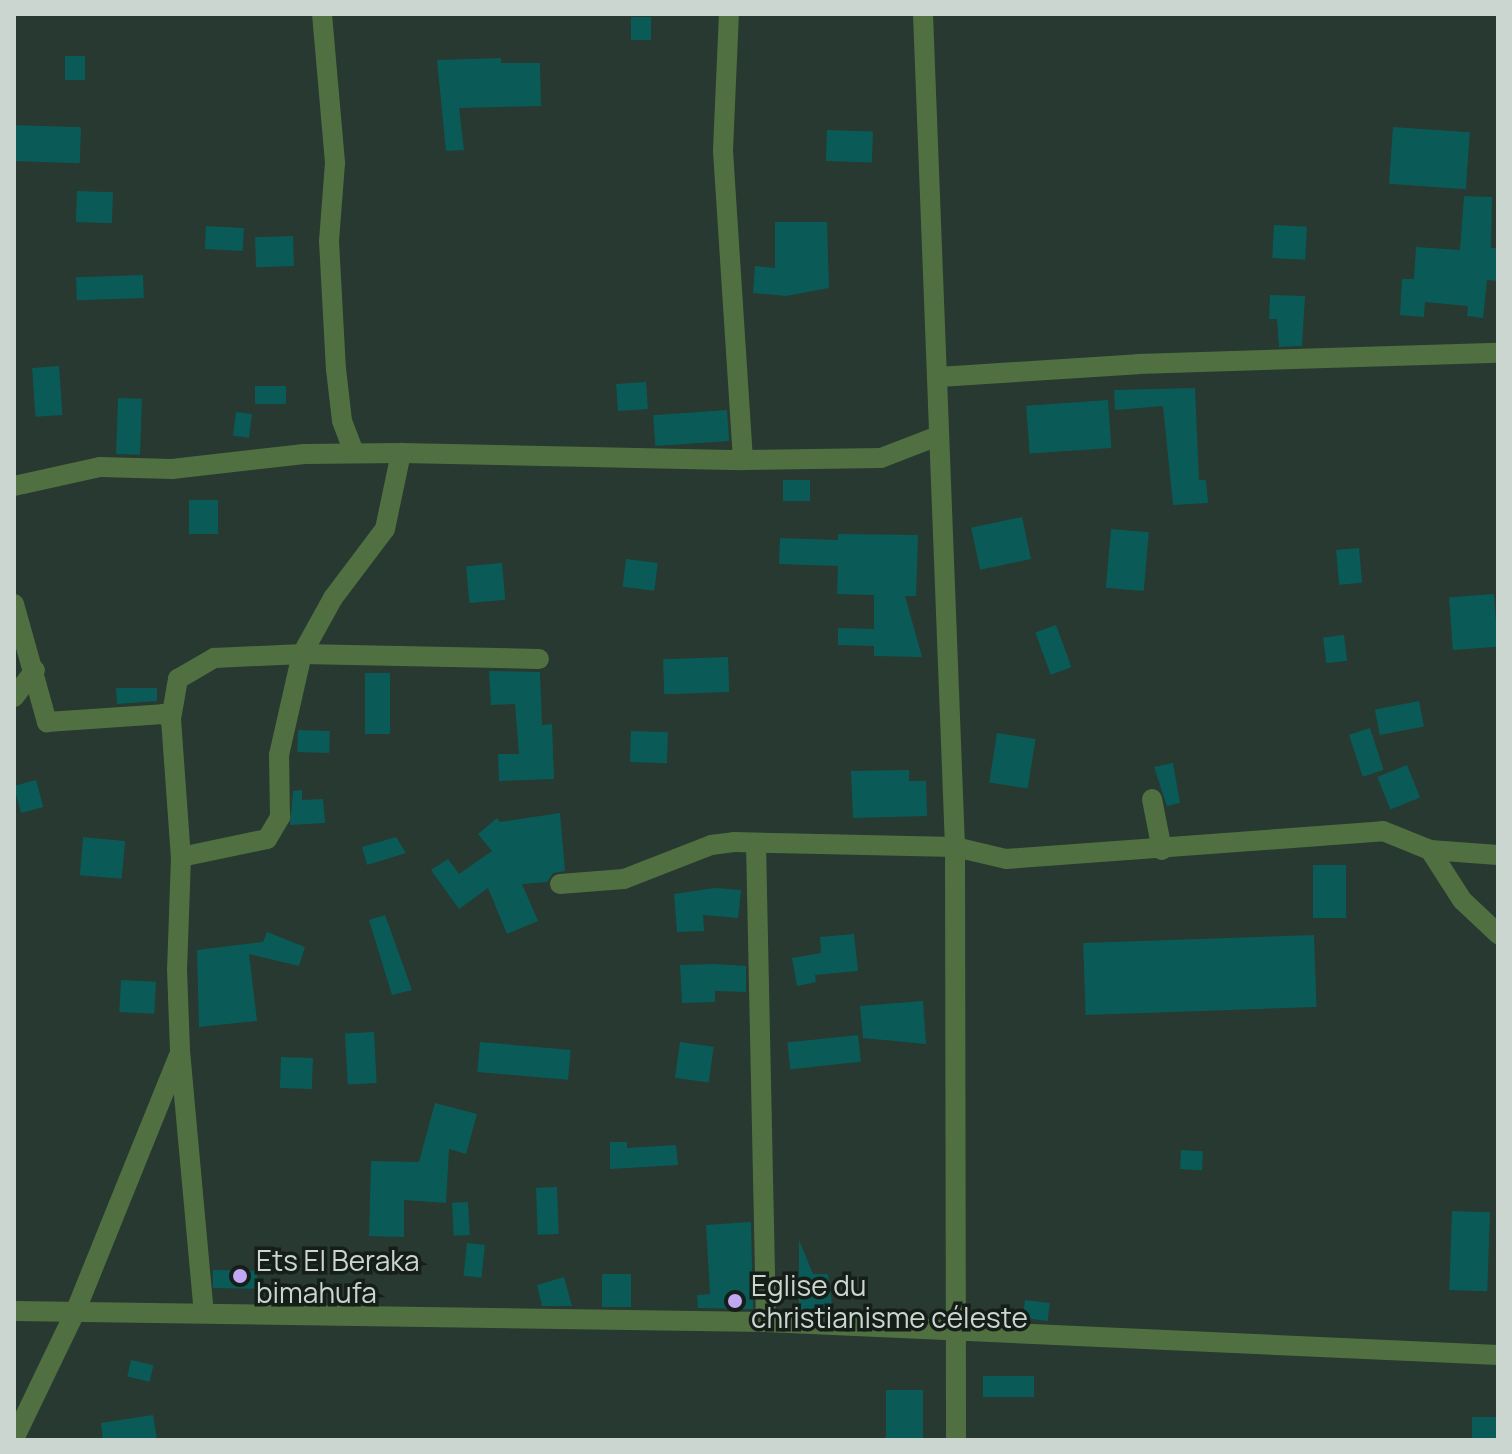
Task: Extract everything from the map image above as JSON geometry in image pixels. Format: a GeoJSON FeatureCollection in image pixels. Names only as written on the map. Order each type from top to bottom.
{"type":"FeatureCollection","features":[{"type":"Feature","properties":{"kind":"street"},"geometry":{"type":"LineString","coordinates":[[322,14],[335,163],[329,241],[336,369],[342,421],[354,452]]}},
{"type":"Feature","properties":{"kind":"street"},"geometry":{"type":"LineString","coordinates":[[729,14],[723,150],[743,460]]}},
{"type":"Feature","properties":{"kind":"street"},"geometry":{"type":"LineString","coordinates":[[923,14],[955,847],[956,1440]]}},
{"type":"Feature","properties":{"kind":"street"},"geometry":{"type":"LineString","coordinates":[[939,377],[1138,364],[1498,353]]}},
{"type":"Feature","properties":{"kind":"street"},"geometry":{"type":"LineString","coordinates":[[14,486],[100,467],[172,469],[354,452],[743,460],[881,458],[938,436]]}},
{"type":"Feature","properties":{"kind":"street"},"geometry":{"type":"LineString","coordinates":[[181,857],[267,839],[280,817],[279,755],[302,654],[333,598],[385,529],[401,453]]}},
{"type":"Feature","properties":{"kind":"street"},"geometry":{"type":"LineString","coordinates":[[15,607],[47,722],[163,714],[171,719]]}},
{"type":"Feature","properties":{"kind":"street"},"geometry":{"type":"LineString","coordinates":[[204,1313],[180,1051],[177,969],[181,857],[171,719],[178,679],[214,658],[302,654],[539,659]]}},
{"type":"Feature","properties":{"kind":"street"},"geometry":{"type":"LineString","coordinates":[[14,697],[35,670]]}},
{"type":"Feature","properties":{"kind":"street"},"geometry":{"type":"LineString","coordinates":[[1152,799],[1162,850]]}},
{"type":"Feature","properties":{"kind":"street"},"geometry":{"type":"LineString","coordinates":[[560,884],[624,879],[711,845],[756,843],[955,847],[1006,859],[1162,850],[1383,831],[1430,850],[1498,855]]}},
{"type":"Feature","properties":{"kind":"street"},"geometry":{"type":"LineString","coordinates":[[756,843],[766,1322]]}},
{"type":"Feature","properties":{"kind":"street"},"geometry":{"type":"LineString","coordinates":[[1430,850],[1462,900],[1498,934]]}},
{"type":"Feature","properties":{"kind":"street"},"geometry":{"type":"LineString","coordinates":[[14,1439],[76,1310],[180,1051]]}},
{"type":"Feature","properties":{"kind":"street"},"geometry":{"type":"LineString","coordinates":[[14,1311],[766,1322],[1498,1355]]}},
{"type":"Feature","properties":{"kind":"building"},"geometry":{"type":"Polygon","coordinates":[[[631,17],[651,17],[651,40],[631,40],[631,17]]]}},
{"type":"Feature","properties":{"kind":"building"},"geometry":{"type":"Polygon","coordinates":[[[65,56],[85,56],[85,80],[65,80],[65,56]]]}},
{"type":"Feature","properties":{"kind":"building"},"geometry":{"type":"Polygon","coordinates":[[[501,58],[501,63],[540,63],[541,106],[459,108],[464,150],[446,151],[437,60],[501,58]]]}},
{"type":"Feature","properties":{"kind":"building"},"geometry":{"type":"Polygon","coordinates":[[[14,125],[81,127],[80,163],[14,161],[14,125]]]}},
{"type":"Feature","properties":{"kind":"building"},"geometry":{"type":"Polygon","coordinates":[[[1393,127],[1470,132],[1466,189],[1389,184],[1393,127]]]}},
{"type":"Feature","properties":{"kind":"building"},"geometry":{"type":"Polygon","coordinates":[[[827,130],[873,132],[872,163],[826,161],[827,130]]]}},
{"type":"Feature","properties":{"kind":"building"},"geometry":{"type":"Polygon","coordinates":[[[77,191],[113,192],[112,223],[76,222],[77,191]]]}},
{"type":"Feature","properties":{"kind":"building"},"geometry":{"type":"Polygon","coordinates":[[[1464,196],[1492,197],[1491,248],[1498,248],[1498,281],[1487,280],[1483,318],[1467,316],[1468,306],[1425,302],[1424,317],[1400,315],[1402,279],[1414,279],[1416,247],[1460,250],[1464,196]]]}},
{"type":"Feature","properties":{"kind":"building"},"geometry":{"type":"Polygon","coordinates":[[[775,222],[827,222],[829,288],[786,296],[753,293],[755,266],[775,268],[775,222]]]}},
{"type":"Feature","properties":{"kind":"building"},"geometry":{"type":"Polygon","coordinates":[[[1274,225],[1307,227],[1305,260],[1272,258],[1274,225]]]}},
{"type":"Feature","properties":{"kind":"building"},"geometry":{"type":"Polygon","coordinates":[[[206,226],[244,228],[243,251],[205,249],[206,226]]]}},
{"type":"Feature","properties":{"kind":"building"},"geometry":{"type":"Polygon","coordinates":[[[293,236],[294,266],[256,267],[255,237],[293,236]]]}},
{"type":"Feature","properties":{"kind":"building"},"geometry":{"type":"Polygon","coordinates":[[[143,275],[144,298],[77,300],[76,277],[143,275]]]}},
{"type":"Feature","properties":{"kind":"building"},"geometry":{"type":"Polygon","coordinates":[[[1270,295],[1305,296],[1302,346],[1279,347],[1277,319],[1269,319],[1270,295]]]}},
{"type":"Feature","properties":{"kind":"building"},"geometry":{"type":"Polygon","coordinates":[[[59,366],[62,415],[35,417],[32,368],[59,366]]]}},
{"type":"Feature","properties":{"kind":"building"},"geometry":{"type":"Polygon","coordinates":[[[646,382],[648,409],[618,411],[616,384],[646,382]]]}},
{"type":"Feature","properties":{"kind":"building"},"geometry":{"type":"Polygon","coordinates":[[[255,386],[286,386],[286,404],[255,404],[255,386]]]}},
{"type":"Feature","properties":{"kind":"building"},"geometry":{"type":"Polygon","coordinates":[[[1195,388],[1199,480],[1206,480],[1208,503],[1173,505],[1163,406],[1115,410],[1114,390],[1195,388]]]}},
{"type":"Feature","properties":{"kind":"building"},"geometry":{"type":"Polygon","coordinates":[[[118,398],[142,399],[140,455],[116,454],[118,398]]]}},
{"type":"Feature","properties":{"kind":"building"},"geometry":{"type":"Polygon","coordinates":[[[1108,400],[1111,448],[1030,454],[1026,406],[1108,400]]]}},
{"type":"Feature","properties":{"kind":"building"},"geometry":{"type":"Polygon","coordinates":[[[727,410],[729,441],[655,446],[653,415],[727,410]]]}},
{"type":"Feature","properties":{"kind":"building"},"geometry":{"type":"Polygon","coordinates":[[[236,412],[252,414],[249,438],[233,436],[236,412]]]}},
{"type":"Feature","properties":{"kind":"building"},"geometry":{"type":"Polygon","coordinates":[[[783,480],[810,480],[810,501],[783,501],[783,480]]]}},
{"type":"Feature","properties":{"kind":"building"},"geometry":{"type":"Polygon","coordinates":[[[189,500],[218,500],[218,534],[189,534],[189,500]]]}},
{"type":"Feature","properties":{"kind":"building"},"geometry":{"type":"Polygon","coordinates":[[[1022,517],[1031,559],[980,570],[971,528],[1022,517]]]}},
{"type":"Feature","properties":{"kind":"building"},"geometry":{"type":"Polygon","coordinates":[[[1111,529],[1149,532],[1144,591],[1106,588],[1111,529]]]}},
{"type":"Feature","properties":{"kind":"building"},"geometry":{"type":"Polygon","coordinates":[[[838,534],[918,535],[916,596],[905,596],[922,657],[874,656],[874,646],[838,645],[838,628],[874,629],[874,595],[837,594],[838,566],[779,564],[780,538],[838,540],[838,534]]]}},
{"type":"Feature","properties":{"kind":"building"},"geometry":{"type":"Polygon","coordinates":[[[1359,548],[1362,583],[1339,585],[1336,550],[1359,548]]]}},
{"type":"Feature","properties":{"kind":"building"},"geometry":{"type":"Polygon","coordinates":[[[626,559],[658,563],[654,591],[623,587],[626,559]]]}},
{"type":"Feature","properties":{"kind":"building"},"geometry":{"type":"Polygon","coordinates":[[[502,563],[505,600],[469,603],[466,566],[502,563]]]}},
{"type":"Feature","properties":{"kind":"building"},"geometry":{"type":"Polygon","coordinates":[[[1494,594],[1498,647],[1453,650],[1449,597],[1494,594]]]}},
{"type":"Feature","properties":{"kind":"building"},"geometry":{"type":"Polygon","coordinates":[[[1056,625],[1071,667],[1051,675],[1035,633],[1056,625]]]}},
{"type":"Feature","properties":{"kind":"building"},"geometry":{"type":"Polygon","coordinates":[[[1344,635],[1347,661],[1326,663],[1323,638],[1344,635]]]}},
{"type":"Feature","properties":{"kind":"building"},"geometry":{"type":"Polygon","coordinates":[[[728,657],[729,692],[664,694],[663,659],[728,657]]]}},
{"type":"Feature","properties":{"kind":"building"},"geometry":{"type":"Polygon","coordinates":[[[489,671],[540,672],[542,725],[552,724],[554,779],[499,781],[498,754],[519,754],[515,704],[491,705],[489,671]]]}},
{"type":"Feature","properties":{"kind":"building"},"geometry":{"type":"Polygon","coordinates":[[[365,673],[390,673],[390,734],[365,734],[365,673]]]}},
{"type":"Feature","properties":{"kind":"building"},"geometry":{"type":"Polygon","coordinates":[[[116,688],[157,688],[157,701],[117,704],[116,688]]]}},
{"type":"Feature","properties":{"kind":"building"},"geometry":{"type":"Polygon","coordinates":[[[1419,701],[1424,727],[1380,735],[1375,710],[1419,701]]]}},
{"type":"Feature","properties":{"kind":"building"},"geometry":{"type":"Polygon","coordinates":[[[1370,728],[1384,770],[1363,777],[1349,735],[1370,728]]]}},
{"type":"Feature","properties":{"kind":"building"},"geometry":{"type":"Polygon","coordinates":[[[298,730],[330,731],[329,753],[297,752],[298,730]]]}},
{"type":"Feature","properties":{"kind":"building"},"geometry":{"type":"Polygon","coordinates":[[[631,731],[668,732],[667,763],[630,762],[631,731]]]}},
{"type":"Feature","properties":{"kind":"building"},"geometry":{"type":"Polygon","coordinates":[[[997,733],[1036,739],[1028,788],[989,782],[997,733]]]}},
{"type":"Feature","properties":{"kind":"building"},"geometry":{"type":"Polygon","coordinates":[[[1173,763],[1180,803],[1167,806],[1154,767],[1173,763]]]}},
{"type":"Feature","properties":{"kind":"building"},"geometry":{"type":"Polygon","coordinates":[[[1407,765],[1420,797],[1390,809],[1377,777],[1407,765]]]}},
{"type":"Feature","properties":{"kind":"building"},"geometry":{"type":"Polygon","coordinates":[[[909,770],[909,781],[926,781],[927,816],[853,818],[851,771],[909,770]]]}},
{"type":"Feature","properties":{"kind":"building"},"geometry":{"type":"Polygon","coordinates":[[[36,780],[43,807],[21,813],[14,786],[36,780]]]}},
{"type":"Feature","properties":{"kind":"building"},"geometry":{"type":"Polygon","coordinates":[[[302,790],[302,800],[323,799],[325,823],[290,825],[293,791],[302,790]]]}},
{"type":"Feature","properties":{"kind":"building"},"geometry":{"type":"Polygon","coordinates":[[[560,813],[565,871],[553,873],[547,882],[522,884],[538,921],[507,934],[488,888],[459,909],[431,870],[448,859],[459,874],[492,851],[478,834],[497,818],[500,822],[560,813]]]}},
{"type":"Feature","properties":{"kind":"building"},"geometry":{"type":"Polygon","coordinates":[[[83,837],[125,841],[122,879],[80,875],[83,837]]]}},
{"type":"Feature","properties":{"kind":"building"},"geometry":{"type":"Polygon","coordinates":[[[396,837],[406,853],[367,865],[362,847],[396,837]]]}},
{"type":"Feature","properties":{"kind":"building"},"geometry":{"type":"Polygon","coordinates":[[[1313,865],[1346,865],[1346,918],[1313,918],[1313,865]]]}},
{"type":"Feature","properties":{"kind":"building"},"geometry":{"type":"Polygon","coordinates":[[[715,888],[741,890],[738,918],[703,915],[704,931],[677,932],[674,894],[715,888]]]}},
{"type":"Feature","properties":{"kind":"building"},"geometry":{"type":"Polygon","coordinates":[[[385,915],[412,990],[392,995],[369,920],[385,915]]]}},
{"type":"Feature","properties":{"kind":"building"},"geometry":{"type":"Polygon","coordinates":[[[267,932],[305,947],[299,966],[249,954],[257,1021],[199,1027],[197,950],[263,942],[267,932]]]}},
{"type":"Feature","properties":{"kind":"building"},"geometry":{"type":"Polygon","coordinates":[[[854,934],[858,971],[815,975],[816,982],[797,986],[792,958],[821,953],[820,937],[854,934]]]}},
{"type":"Feature","properties":{"kind":"building"},"geometry":{"type":"Polygon","coordinates":[[[1314,935],[1317,1007],[1086,1015],[1083,943],[1314,935]]]}},
{"type":"Feature","properties":{"kind":"building"},"geometry":{"type":"Polygon","coordinates":[[[680,965],[746,966],[746,992],[715,991],[715,1002],[682,1003],[680,965]]]}},
{"type":"Feature","properties":{"kind":"building"},"geometry":{"type":"Polygon","coordinates":[[[121,980],[156,982],[154,1014],[119,1012],[121,980]]]}},
{"type":"Feature","properties":{"kind":"building"},"geometry":{"type":"Polygon","coordinates":[[[923,1001],[926,1044],[863,1038],[860,1006],[923,1001]]]}},
{"type":"Feature","properties":{"kind":"building"},"geometry":{"type":"Polygon","coordinates":[[[374,1032],[377,1083],[348,1084],[345,1034],[374,1032]]]}},
{"type":"Feature","properties":{"kind":"building"},"geometry":{"type":"Polygon","coordinates":[[[858,1035],[861,1062],[790,1069],[787,1042],[858,1035]]]}},
{"type":"Feature","properties":{"kind":"building"},"geometry":{"type":"Polygon","coordinates":[[[480,1042],[571,1050],[568,1080],[477,1072],[480,1042]]]}},
{"type":"Feature","properties":{"kind":"building"},"geometry":{"type":"Polygon","coordinates":[[[680,1042],[714,1047],[709,1082],[675,1078],[680,1042]]]}},
{"type":"Feature","properties":{"kind":"building"},"geometry":{"type":"Polygon","coordinates":[[[281,1057],[313,1058],[312,1089],[280,1088],[281,1057]]]}},
{"type":"Feature","properties":{"kind":"building"},"geometry":{"type":"Polygon","coordinates":[[[435,1103],[477,1114],[466,1154],[449,1149],[446,1203],[404,1200],[404,1237],[369,1236],[371,1161],[419,1162],[435,1103]]]}},
{"type":"Feature","properties":{"kind":"building"},"geometry":{"type":"Polygon","coordinates":[[[610,1142],[627,1142],[627,1148],[676,1145],[678,1165],[610,1169],[610,1142]]]}},
{"type":"Feature","properties":{"kind":"building"},"geometry":{"type":"Polygon","coordinates":[[[1181,1150],[1203,1151],[1202,1170],[1180,1169],[1181,1150]]]}},
{"type":"Feature","properties":{"kind":"building"},"geometry":{"type":"Polygon","coordinates":[[[557,1187],[559,1234],[538,1235],[536,1188],[557,1187]]]}},
{"type":"Feature","properties":{"kind":"building"},"geometry":{"type":"Polygon","coordinates":[[[468,1202],[470,1235],[454,1236],[452,1203],[468,1202]]]}},
{"type":"Feature","properties":{"kind":"building"},"geometry":{"type":"Polygon","coordinates":[[[1452,1211],[1490,1212],[1487,1291],[1449,1290],[1452,1211]]]}},
{"type":"Feature","properties":{"kind":"building"},"geometry":{"type":"Polygon","coordinates":[[[751,1222],[753,1309],[698,1308],[697,1295],[710,1294],[706,1225],[751,1222]]]}},
{"type":"Feature","properties":{"kind":"building"},"geometry":{"type":"Polygon","coordinates":[[[799,1240],[813,1274],[828,1274],[833,1312],[799,1310],[799,1240]]]}},
{"type":"Feature","properties":{"kind":"building"},"geometry":{"type":"Polygon","coordinates":[[[467,1243],[485,1245],[481,1278],[464,1276],[467,1243]]]}},
{"type":"Feature","properties":{"kind":"building"},"geometry":{"type":"Polygon","coordinates":[[[213,1270],[257,1271],[257,1289],[213,1288],[213,1270]]]}},
{"type":"Feature","properties":{"kind":"building"},"geometry":{"type":"Polygon","coordinates":[[[602,1274],[631,1274],[631,1307],[602,1307],[602,1274]]]}},
{"type":"Feature","properties":{"kind":"building"},"geometry":{"type":"Polygon","coordinates":[[[564,1277],[572,1306],[542,1306],[537,1285],[564,1277]]]}},
{"type":"Feature","properties":{"kind":"building"},"geometry":{"type":"Polygon","coordinates":[[[1025,1300],[1050,1303],[1048,1321],[1023,1318],[1025,1300]]]}},
{"type":"Feature","properties":{"kind":"building"},"geometry":{"type":"Polygon","coordinates":[[[131,1360],[153,1365],[150,1382],[127,1377],[131,1360]]]}},
{"type":"Feature","properties":{"kind":"building"},"geometry":{"type":"Polygon","coordinates":[[[983,1376],[1034,1376],[1034,1397],[983,1397],[983,1376]]]}},
{"type":"Feature","properties":{"kind":"building"},"geometry":{"type":"Polygon","coordinates":[[[886,1390],[923,1390],[923,1440],[886,1440],[886,1390]]]}},
{"type":"Feature","properties":{"kind":"building"},"geometry":{"type":"Polygon","coordinates":[[[153,1415],[157,1440],[103,1440],[101,1423],[153,1415]]]}},
{"type":"Feature","properties":{"kind":"building"},"geometry":{"type":"Polygon","coordinates":[[[1472,1417],[1497,1417],[1497,1440],[1472,1440],[1472,1417]]]}},
{"type":"Feature","properties":{"kind":"place","name":"Ets El Beraka bimahufa"},"geometry":{"type":"Point","coordinates":[240,1276]}},
{"type":"Feature","properties":{"kind":"place","name":"Eglise du christianisme céleste"},"geometry":{"type":"Point","coordinates":[735,1301]}}]}
